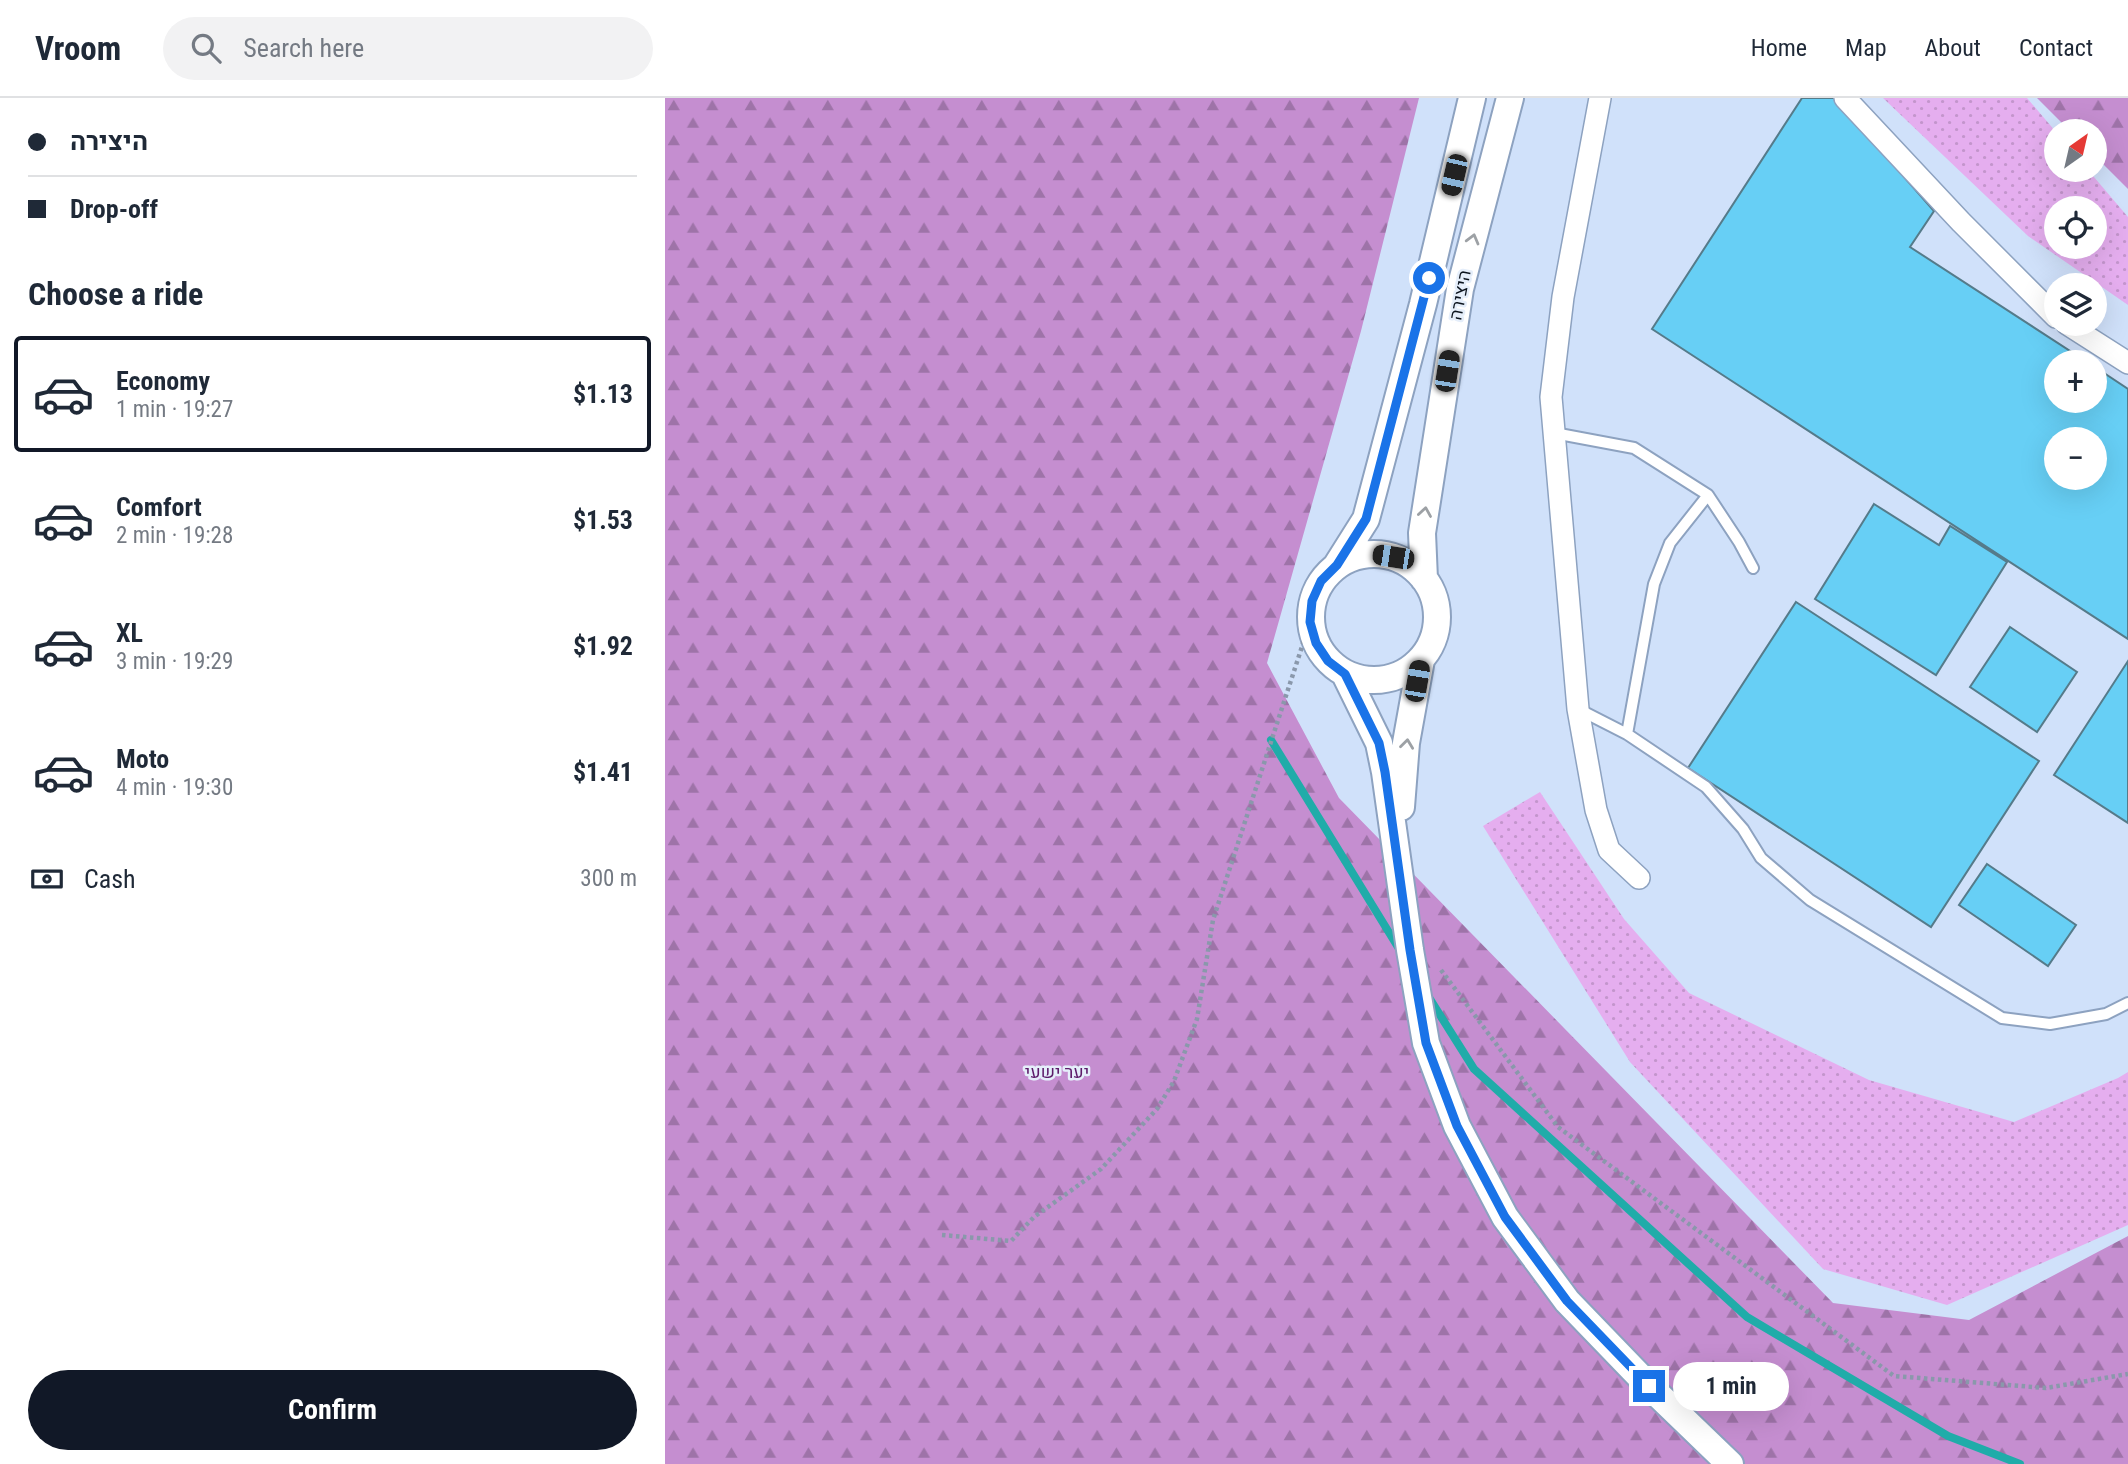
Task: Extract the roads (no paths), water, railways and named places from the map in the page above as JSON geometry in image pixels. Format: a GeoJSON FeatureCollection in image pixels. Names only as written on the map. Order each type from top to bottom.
{"type":"FeatureCollection","features":[{"type":"Feature","properties":{"kind":"street","name":"היצירה"},"geometry":{"type":"LineString","coordinates":[[1337,565],[1366,519],[1423,304],[1472,98]]}},
{"type":"Feature","properties":{"kind":"street","name":"היצירה"},"geometry":{"type":"LineString","coordinates":[[1424,579],[1422,533],[1460,289],[1510,98]]}},
{"type":"Feature","properties":{"kind":"street"},"geometry":{"type":"LineString","coordinates":[[1600,98],[1563,298],[1551,397],[1578,709],[1596,810],[1609,850],[1639,878]]}},
{"type":"Feature","properties":{"kind":"street"},"geometry":{"type":"LineString","coordinates":[[1845,98],[1961,222],[2044,305]]}},
{"type":"Feature","properties":{"kind":"street"},"geometry":{"type":"LineString","coordinates":[[2086,336],[2128,363]]}},
{"type":"Feature","properties":{"kind":"street"},"geometry":{"type":"LineString","coordinates":[[1374,554],[1393,557],[1410,566],[1424,579],[1433,595],[1437,612],[1436,629],[1421,660],[1405,673],[1385,680],[1365,680],[1345,674],[1328,661],[1316,643],[1310,622],[1312,601],[1321,581],[1337,565],[1354,557],[1374,554]]}},
{"type":"Feature","properties":{"kind":"street"},"geometry":{"type":"LineString","coordinates":[[1396,861],[1406,743],[1421,660]]}},
{"type":"Feature","properties":{"kind":"street"},"geometry":{"type":"LineString","coordinates":[[1345,674],[1379,743],[1426,1043],[1457,1126],[1505,1217],[1567,1301],[1649,1386],[1730,1464]]}},
{"type":"Feature","properties":{"kind":"lane"},"geometry":{"type":"LineString","coordinates":[[1554,433],[1634,448],[1708,495],[1753,568]]}},
{"type":"Feature","properties":{"kind":"lane"},"geometry":{"type":"LineString","coordinates":[[1627,734],[1654,584],[1670,543],[1708,495]]}},
{"type":"Feature","properties":{"kind":"lane"},"geometry":{"type":"LineString","coordinates":[[1578,709],[1627,734],[1706,787],[1743,830],[1761,858],[1810,900],[2002,1018],[2050,1024],[2106,1014],[2128,1003]]}},
{"type":"Feature","properties":{"kind":"waterway"},"geometry":{"type":"LineString","coordinates":[[1271,740],[1401,952]]}},
{"type":"Feature","properties":{"kind":"waterway"},"geometry":{"type":"LineString","coordinates":[[1428,996],[1474,1069],[1747,1317],[1948,1436],[2020,1464]]}},
{"type":"Feature","properties":{"kind":"park label","name":"יער ישעי"},"geometry":{"type":"Point","coordinates":[1057,1072]}}]}
